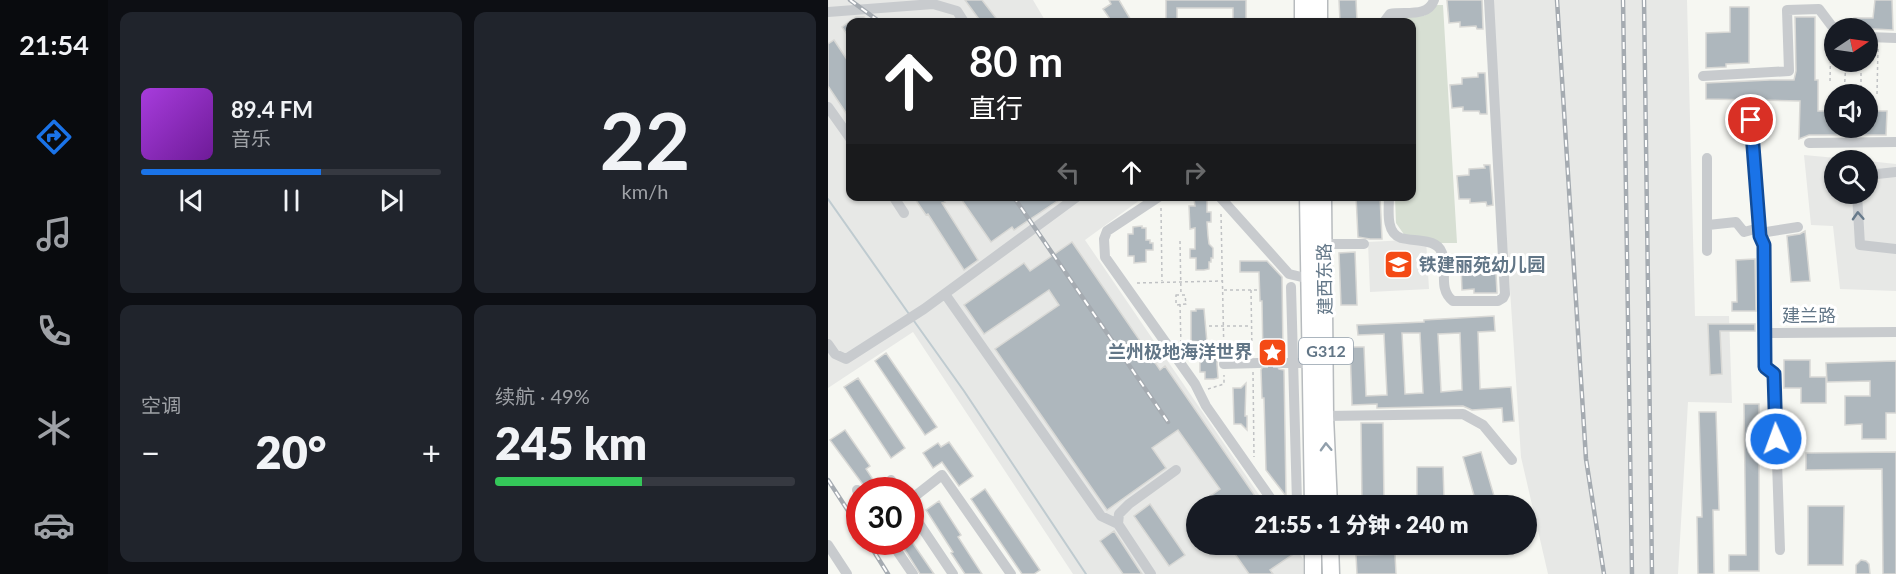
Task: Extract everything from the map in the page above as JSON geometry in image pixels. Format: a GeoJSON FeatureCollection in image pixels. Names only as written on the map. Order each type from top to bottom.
{"type":"FeatureCollection","features":[{"type":"Feature","properties":{"kind":"highway"},"geometry":{"type":"LineString","coordinates":[[1302,0],[1303,18]]}},
{"type":"Feature","properties":{"kind":"highway"},"geometry":{"type":"LineString","coordinates":[[1319,0],[1319,18]]}},
{"type":"Feature","properties":{"kind":"highway","name":"建西东路"},"geometry":{"type":"LineString","coordinates":[[1305,495],[1311,363],[1308,201]]}},
{"type":"Feature","properties":{"kind":"highway","name":"建西东路"},"geometry":{"type":"LineString","coordinates":[[1323,201],[1325,416],[1329,495]]}},
{"type":"Feature","properties":{"kind":"highway"},"geometry":{"type":"LineString","coordinates":[[1313,555],[1313,574]]}},
{"type":"Feature","properties":{"kind":"highway"},"geometry":{"type":"LineString","coordinates":[[1330,555],[1331,574]]}},
{"type":"Feature","properties":{"kind":"street"},"geometry":{"type":"LineString","coordinates":[[1387,18],[1390,14],[1426,11],[1432,6],[1434,0]]}},
{"type":"Feature","properties":{"kind":"street"},"geometry":{"type":"LineString","coordinates":[[1389,201],[1390,225],[1393,234],[1401,238],[1435,244],[1441,250],[1445,291],[1453,301],[1498,301],[1503,298],[1505,294],[1489,0]]}},
{"type":"Feature","properties":{"kind":"street"},"geometry":{"type":"LineString","coordinates":[[828,12],[933,4],[957,11],[961,18]]}},
{"type":"Feature","properties":{"kind":"street"},"geometry":{"type":"LineString","coordinates":[[1703,76],[1789,71],[1787,10],[1819,9],[1826,18]]}},
{"type":"Feature","properties":{"kind":"street"},"geometry":{"type":"LineString","coordinates":[[1878,38],[1896,38]]}},
{"type":"Feature","properties":{"kind":"street"},"geometry":{"type":"LineString","coordinates":[[828,106],[846,132]]}},
{"type":"Feature","properties":{"kind":"street"},"geometry":{"type":"LineString","coordinates":[[1751,120],[1759,231],[1764,245],[1765,333]]}},
{"type":"Feature","properties":{"kind":"street"},"geometry":{"type":"LineString","coordinates":[[1809,143],[1896,142]]}},
{"type":"Feature","properties":{"kind":"street"},"geometry":{"type":"LineString","coordinates":[[1707,158],[1707,251]]}},
{"type":"Feature","properties":{"kind":"street"},"geometry":{"type":"LineString","coordinates":[[1878,174],[1896,172]]}},
{"type":"Feature","properties":{"kind":"street"},"geometry":{"type":"LineString","coordinates":[[896,201],[904,213]]}},
{"type":"Feature","properties":{"kind":"street"},"geometry":{"type":"LineString","coordinates":[[828,344],[835,354],[846,359],[924,309],[1071,201]]}},
{"type":"Feature","properties":{"kind":"street"},"geometry":{"type":"LineString","coordinates":[[1223,201],[1289,274],[1310,279]]}},
{"type":"Feature","properties":{"kind":"street"},"geometry":{"type":"LineString","coordinates":[[1160,202],[1107,231],[1104,239],[1105,257],[1182,365],[1206,406],[1269,495]]}},
{"type":"Feature","properties":{"kind":"street"},"geometry":{"type":"LineString","coordinates":[[1858,204],[1860,245],[1896,249]]}},
{"type":"Feature","properties":{"kind":"street"},"geometry":{"type":"LineString","coordinates":[[1708,225],[1736,222],[1744,232],[1798,227]]}},
{"type":"Feature","properties":{"kind":"street"},"geometry":{"type":"LineString","coordinates":[[1324,244],[1364,244]]}},
{"type":"Feature","properties":{"kind":"street"},"geometry":{"type":"LineString","coordinates":[[1291,287],[1288,363],[1304,495]]}},
{"type":"Feature","properties":{"kind":"street"},"geometry":{"type":"LineString","coordinates":[[945,294],[1101,516],[1118,524],[1151,574]]}},
{"type":"Feature","properties":{"kind":"street","name":"建兰路"},"geometry":{"type":"LineString","coordinates":[[1780,550],[1774,374],[1765,367],[1765,333],[1896,332]]}},
{"type":"Feature","properties":{"kind":"street"},"geometry":{"type":"LineString","coordinates":[[1224,364],[1255,363]]}},
{"type":"Feature","properties":{"kind":"street"},"geometry":{"type":"LineString","coordinates":[[1288,363],[1311,363]]}},
{"type":"Feature","properties":{"kind":"street"},"geometry":{"type":"LineString","coordinates":[[1325,416],[1463,414],[1483,425],[1512,460]]}},
{"type":"Feature","properties":{"kind":"street"},"geometry":{"type":"LineString","coordinates":[[1118,524],[1119,514],[1129,504],[1176,470]]}},
{"type":"Feature","properties":{"kind":"street"},"geometry":{"type":"LineString","coordinates":[[924,489],[942,475],[1011,574]]}},
{"type":"Feature","properties":{"kind":"street"},"geometry":{"type":"LineString","coordinates":[[924,531],[953,574]]}},
{"type":"Feature","properties":{"kind":"street"},"geometry":{"type":"LineString","coordinates":[[828,545],[847,574]]}},
{"type":"Feature","properties":{"kind":"street"},"geometry":{"type":"LineString","coordinates":[[900,555],[912,574]]}},
{"type":"Feature","properties":{"kind":"path"},"geometry":{"type":"LineString","coordinates":[[1830,81],[1831,72]]}},
{"type":"Feature","properties":{"kind":"path"},"geometry":{"type":"LineString","coordinates":[[1160,202],[1162,282]]}},
{"type":"Feature","properties":{"kind":"path"},"geometry":{"type":"LineString","coordinates":[[1199,392],[1224,384],[1221,214]]}},
{"type":"Feature","properties":{"kind":"path"},"geometry":{"type":"LineString","coordinates":[[1180,241],[1181,295]]}},
{"type":"Feature","properties":{"kind":"path"},"geometry":{"type":"LineString","coordinates":[[1124,283],[1223,281]]}},
{"type":"Feature","properties":{"kind":"path"},"geometry":{"type":"LineString","coordinates":[[1223,290],[1257,290]]}},
{"type":"Feature","properties":{"kind":"path"},"geometry":{"type":"LineString","coordinates":[[1251,290],[1255,363],[1255,475]]}},
{"type":"Feature","properties":{"kind":"path"},"geometry":{"type":"LineString","coordinates":[[1176,295],[1181,295],[1185,295],[1186,304],[1176,305],[1176,295]]}},
{"type":"Feature","properties":{"kind":"path"},"geometry":{"type":"LineString","coordinates":[[1180,304],[1182,365]]}},
{"type":"Feature","properties":{"kind":"path"},"geometry":{"type":"LineString","coordinates":[[1209,326],[1252,326]]}},
{"type":"Feature","properties":{"kind":"shaded area"},"geometry":{"type":"Polygon","coordinates":[[[828,0],[1033,0],[1044,18],[846,18],[846,201],[1139,201],[1085,240],[1259,495],[1186,495],[1186,555],[1300,555],[1303,559],[1303,574],[1073,574],[913,332],[828,388],[828,0]]]}},
{"type":"Feature","properties":{"kind":"shaded area"},"geometry":{"type":"Polygon","coordinates":[[[1491,0],[1687,0],[1695,316],[1729,316],[1732,403],[1688,402],[1678,574],[1548,574],[1537,526],[1537,495],[1530,495],[1521,457],[1491,0]]]}},
{"type":"Feature","properties":{"kind":"shaded area"},"geometry":{"type":"Polygon","coordinates":[[[1437,5],[1443,5],[1457,243],[1410,243],[1396,223],[1395,201],[1416,201],[1416,18],[1397,18],[1424,16],[1437,5]]]}},
{"type":"Feature","properties":{"kind":"shaded area"},"geometry":{"type":"Polygon","coordinates":[[[1804,155],[1824,157],[1824,204],[1878,204],[1878,162],[1896,164],[1896,291],[1840,289],[1833,226],[1811,225],[1804,155]]]}},
{"type":"Feature","properties":{"kind":"shaded area","name":"铁建丽苑幼儿园"},"geometry":{"type":"Polygon","coordinates":[[[1426,239],[1429,289],[1370,292],[1368,242],[1426,239]]]}},
{"type":"Feature","properties":{"kind":"building"},"geometry":{"type":"Polygon","coordinates":[[[965,0],[982,0],[996,18],[978,18],[965,0]]]}},
{"type":"Feature","properties":{"kind":"building"},"geometry":{"type":"Polygon","coordinates":[[[1109,0],[1119,0],[1130,18],[1109,18],[1103,9],[1111,4],[1109,0]]]}},
{"type":"Feature","properties":{"kind":"building"},"geometry":{"type":"Polygon","coordinates":[[[1166,0],[1246,0],[1246,18],[1233,18],[1233,8],[1177,8],[1177,18],[1166,18],[1166,0]]]}},
{"type":"Feature","properties":{"kind":"building"},"geometry":{"type":"Polygon","coordinates":[[[1339,0],[1356,0],[1357,18],[1340,18],[1339,0]]]}},
{"type":"Feature","properties":{"kind":"building"},"geometry":{"type":"Polygon","coordinates":[[[1447,0],[1482,0],[1483,29],[1477,29],[1476,26],[1460,27],[1460,22],[1449,23],[1447,0]]]}},
{"type":"Feature","properties":{"kind":"building"},"geometry":{"type":"Polygon","coordinates":[[[1875,0],[1892,0],[1893,30],[1878,29],[1878,18],[1873,18],[1875,0]]]}},
{"type":"Feature","properties":{"kind":"building"},"geometry":{"type":"Polygon","coordinates":[[[1730,7],[1749,7],[1749,63],[1706,68],[1706,33],[1730,32],[1730,7]]]}},
{"type":"Feature","properties":{"kind":"building"},"geometry":{"type":"Polygon","coordinates":[[[1795,17],[1815,17],[1815,80],[1818,80],[1818,111],[1824,111],[1824,135],[1809,135],[1799,139],[1800,101],[1706,99],[1706,83],[1794,80],[1796,71],[1795,17]]]}},
{"type":"Feature","properties":{"kind":"building"},"geometry":{"type":"Polygon","coordinates":[[[834,40],[846,58],[846,113],[828,86],[828,44],[834,40]]]}},
{"type":"Feature","properties":{"kind":"building"},"geometry":{"type":"Polygon","coordinates":[[[1478,73],[1485,73],[1487,114],[1480,114],[1479,111],[1463,111],[1463,107],[1452,108],[1450,85],[1462,84],[1462,78],[1478,77],[1478,73]]]}},
{"type":"Feature","properties":{"kind":"building"},"geometry":{"type":"Polygon","coordinates":[[[1878,111],[1887,111],[1886,135],[1878,135],[1878,111]]]}},
{"type":"Feature","properties":{"kind":"building"},"geometry":{"type":"Polygon","coordinates":[[[1484,165],[1490,165],[1493,205],[1487,206],[1486,202],[1470,203],[1470,199],[1459,199],[1457,176],[1469,175],[1469,169],[1485,168],[1484,165]]]}},
{"type":"Feature","properties":{"kind":"building"},"geometry":{"type":"Polygon","coordinates":[[[916,201],[944,201],[942,203],[978,260],[964,270],[928,214],[926,215],[916,201]]]}},
{"type":"Feature","properties":{"kind":"building"},"geometry":{"type":"Polygon","coordinates":[[[962,201],[1058,201],[1014,230],[1012,227],[991,242],[962,201]]]}},
{"type":"Feature","properties":{"kind":"building"},"geometry":{"type":"Polygon","coordinates":[[[1194,201],[1207,201],[1207,212],[1211,212],[1211,222],[1207,222],[1213,258],[1209,262],[1209,269],[1204,270],[1196,270],[1196,258],[1190,258],[1190,249],[1195,249],[1195,228],[1190,229],[1189,206],[1195,206],[1194,201]]]}},
{"type":"Feature","properties":{"kind":"building"},"geometry":{"type":"Polygon","coordinates":[[[1356,201],[1380,201],[1382,239],[1358,237],[1356,201]]]}},
{"type":"Feature","properties":{"kind":"building"},"geometry":{"type":"Polygon","coordinates":[[[1133,227],[1146,228],[1146,240],[1153,243],[1153,250],[1146,250],[1146,262],[1134,263],[1134,256],[1128,256],[1128,234],[1133,234],[1133,227]]]}},
{"type":"Feature","properties":{"kind":"building"},"geometry":{"type":"Polygon","coordinates":[[[1805,231],[1810,281],[1791,282],[1787,236],[1805,231]]]}},
{"type":"Feature","properties":{"kind":"building"},"geometry":{"type":"Polygon","coordinates":[[[1072,242],[1160,370],[1165,366],[1254,495],[1212,495],[1220,489],[1178,430],[1152,448],[1166,468],[1107,510],[995,349],[1059,305],[1049,290],[984,334],[964,305],[1024,263],[1030,271],[1072,242]]]}},
{"type":"Feature","properties":{"kind":"building"},"geometry":{"type":"Polygon","coordinates":[[[1355,252],[1357,305],[1341,305],[1339,253],[1355,252]]]}},
{"type":"Feature","properties":{"kind":"building"},"geometry":{"type":"Polygon","coordinates":[[[1488,255],[1495,255],[1497,293],[1474,293],[1474,289],[1462,290],[1461,267],[1473,266],[1473,260],[1488,259],[1488,255]]]}},
{"type":"Feature","properties":{"kind":"building"},"geometry":{"type":"Polygon","coordinates":[[[1755,259],[1756,311],[1732,311],[1732,302],[1737,302],[1736,260],[1755,259]]]}},
{"type":"Feature","properties":{"kind":"building"},"geometry":{"type":"Polygon","coordinates":[[[1240,261],[1267,261],[1282,277],[1283,356],[1277,359],[1276,364],[1279,369],[1284,370],[1286,495],[1266,470],[1261,370],[1265,362],[1259,272],[1240,272],[1240,261]]]}},
{"type":"Feature","properties":{"kind":"building"},"geometry":{"type":"Polygon","coordinates":[[[1196,309],[1204,309],[1207,343],[1218,344],[1218,378],[1205,379],[1205,372],[1200,372],[1200,342],[1191,341],[1191,311],[1196,311],[1196,309]]]}},
{"type":"Feature","properties":{"kind":"building"},"geometry":{"type":"Polygon","coordinates":[[[1494,316],[1495,331],[1478,332],[1480,389],[1511,387],[1514,421],[1503,422],[1502,408],[1472,410],[1463,406],[1377,408],[1377,404],[1352,405],[1350,347],[1364,347],[1366,396],[1387,395],[1384,334],[1358,335],[1357,325],[1424,322],[1424,320],[1494,316]],[[1402,333],[1405,394],[1423,393],[1420,333],[1402,333]],[[1460,333],[1438,334],[1441,392],[1462,390],[1460,333]]]}},
{"type":"Feature","properties":{"kind":"building"},"geometry":{"type":"Polygon","coordinates":[[[1708,324],[1755,324],[1755,331],[1720,331],[1722,374],[1710,375],[1708,324]]]}},
{"type":"Feature","properties":{"kind":"building"},"geometry":{"type":"Polygon","coordinates":[[[886,353],[937,427],[925,435],[875,361],[886,353]]]}},
{"type":"Feature","properties":{"kind":"building"},"geometry":{"type":"Polygon","coordinates":[[[1784,360],[1810,360],[1810,377],[1826,377],[1826,403],[1801,403],[1801,388],[1784,388],[1784,360]]]}},
{"type":"Feature","properties":{"kind":"building"},"geometry":{"type":"Polygon","coordinates":[[[1896,361],[1896,413],[1886,413],[1886,439],[1862,439],[1862,424],[1845,425],[1845,396],[1870,396],[1870,381],[1827,382],[1826,363],[1896,361]]]}},
{"type":"Feature","properties":{"kind":"building"},"geometry":{"type":"Polygon","coordinates":[[[858,378],[905,448],[891,458],[844,387],[858,378]]]}},
{"type":"Feature","properties":{"kind":"building"},"geometry":{"type":"Polygon","coordinates":[[[1246,383],[1247,430],[1241,424],[1234,424],[1233,388],[1241,388],[1246,383]]]}},
{"type":"Feature","properties":{"kind":"building"},"geometry":{"type":"Polygon","coordinates":[[[1744,404],[1759,404],[1759,571],[1729,571],[1729,555],[1746,555],[1744,404]]]}},
{"type":"Feature","properties":{"kind":"building"},"geometry":{"type":"Polygon","coordinates":[[[1699,412],[1716,412],[1719,510],[1713,510],[1714,574],[1698,574],[1697,517],[1702,517],[1699,412]]]}},
{"type":"Feature","properties":{"kind":"building"},"geometry":{"type":"Polygon","coordinates":[[[1361,423],[1383,423],[1384,495],[1362,495],[1361,423]]]}},
{"type":"Feature","properties":{"kind":"building"},"geometry":{"type":"Polygon","coordinates":[[[845,430],[870,466],[866,469],[871,477],[857,477],[830,440],[845,430]]]}},
{"type":"Feature","properties":{"kind":"building"},"geometry":{"type":"Polygon","coordinates":[[[949,442],[973,476],[959,486],[942,462],[933,468],[923,453],[938,443],[941,447],[949,442]]]}},
{"type":"Feature","properties":{"kind":"building"},"geometry":{"type":"Polygon","coordinates":[[[1481,452],[1494,495],[1474,495],[1463,457],[1481,452]]]}},
{"type":"Feature","properties":{"kind":"building"},"geometry":{"type":"Polygon","coordinates":[[[1896,452],[1896,574],[1883,574],[1882,469],[1806,470],[1806,453],[1896,452]]]}},
{"type":"Feature","properties":{"kind":"building"},"geometry":{"type":"Polygon","coordinates":[[[1417,467],[1443,467],[1444,495],[1417,495],[1417,467]]]}},
{"type":"Feature","properties":{"kind":"building"},"geometry":{"type":"Polygon","coordinates":[[[985,489],[1040,570],[1034,574],[1022,574],[971,499],[985,489]]]}},
{"type":"Feature","properties":{"kind":"building"},"geometry":{"type":"Polygon","coordinates":[[[939,501],[961,535],[958,537],[982,574],[965,574],[951,553],[953,552],[926,510],[939,501]]]}},
{"type":"Feature","properties":{"kind":"building"},"geometry":{"type":"Polygon","coordinates":[[[1150,504],[1185,555],[1169,566],[1134,516],[1150,504]]]}},
{"type":"Feature","properties":{"kind":"building"},"geometry":{"type":"Polygon","coordinates":[[[1808,506],[1844,506],[1843,565],[1808,565],[1808,506]]]}},
{"type":"Feature","properties":{"kind":"building"},"geometry":{"type":"Polygon","coordinates":[[[1114,531],[1142,574],[1123,574],[1100,541],[1114,531]]]}},
{"type":"Feature","properties":{"kind":"building"},"geometry":{"type":"Polygon","coordinates":[[[908,555],[921,555],[934,574],[920,574],[908,555]]]}},
{"type":"Feature","properties":{"kind":"building"},"geometry":{"type":"Polygon","coordinates":[[[1236,555],[1292,555],[1270,570],[1273,574],[1249,574],[1236,555]]]}},
{"type":"Feature","properties":{"kind":"building"},"geometry":{"type":"Polygon","coordinates":[[[1356,555],[1395,555],[1396,574],[1357,574],[1356,555]]]}},
{"type":"Feature","properties":{"kind":"building"},"geometry":{"type":"Polygon","coordinates":[[[1861,560],[1869,564],[1870,574],[1856,574],[1856,565],[1861,560]]]}},
{"type":"Feature","properties":{"kind":"waterway"},"geometry":{"type":"LineString","coordinates":[[828,199],[909,314]]}},
{"type":"Feature","properties":{"kind":"waterway"},"geometry":{"type":"LineString","coordinates":[[914,321],[964,391],[1086,574]]}},
{"type":"Feature","properties":{"kind":"tunnel"},"geometry":{"type":"LineString","coordinates":[[1258,363],[1283,363]]}},
{"type":"Feature","properties":{"kind":"railway"},"geometry":{"type":"LineString","coordinates":[[850,0],[875,18]]}},
{"type":"Feature","properties":{"kind":"railway"},"geometry":{"type":"LineString","coordinates":[[1557,0],[1586,459],[1604,574]]}},
{"type":"Feature","properties":{"kind":"railway"},"geometry":{"type":"LineString","coordinates":[[1623,0],[1632,574]]}},
{"type":"Feature","properties":{"kind":"railway"},"geometry":{"type":"LineString","coordinates":[[1644,0],[1652,574]]}},
{"type":"Feature","properties":{"kind":"railway"},"geometry":{"type":"LineString","coordinates":[[1016,201],[1168,422]]}},
{"type":"Feature","properties":{"kind":"railway"},"geometry":{"type":"LineString","coordinates":[[828,480],[846,508]]}},
{"type":"Feature","properties":{"kind":"railway"},"geometry":{"type":"LineString","coordinates":[[876,555],[888,574]]}},
{"type":"Feature","properties":{"kind":"place","name":"铁建丽苑幼儿园"},"geometry":{"type":"Point","coordinates":[1398,265]}},
{"type":"Feature","properties":{"kind":"place","name":"兰州极地海洋世界"},"geometry":{"type":"Point","coordinates":[1273,352]}},
{"type":"Feature","properties":{"kind":"route"},"geometry":{"type":"LineString","coordinates":[[1751,120],[1760,236],[1764,245],[1765,367],[1774,374],[1776,439]]}}]}
